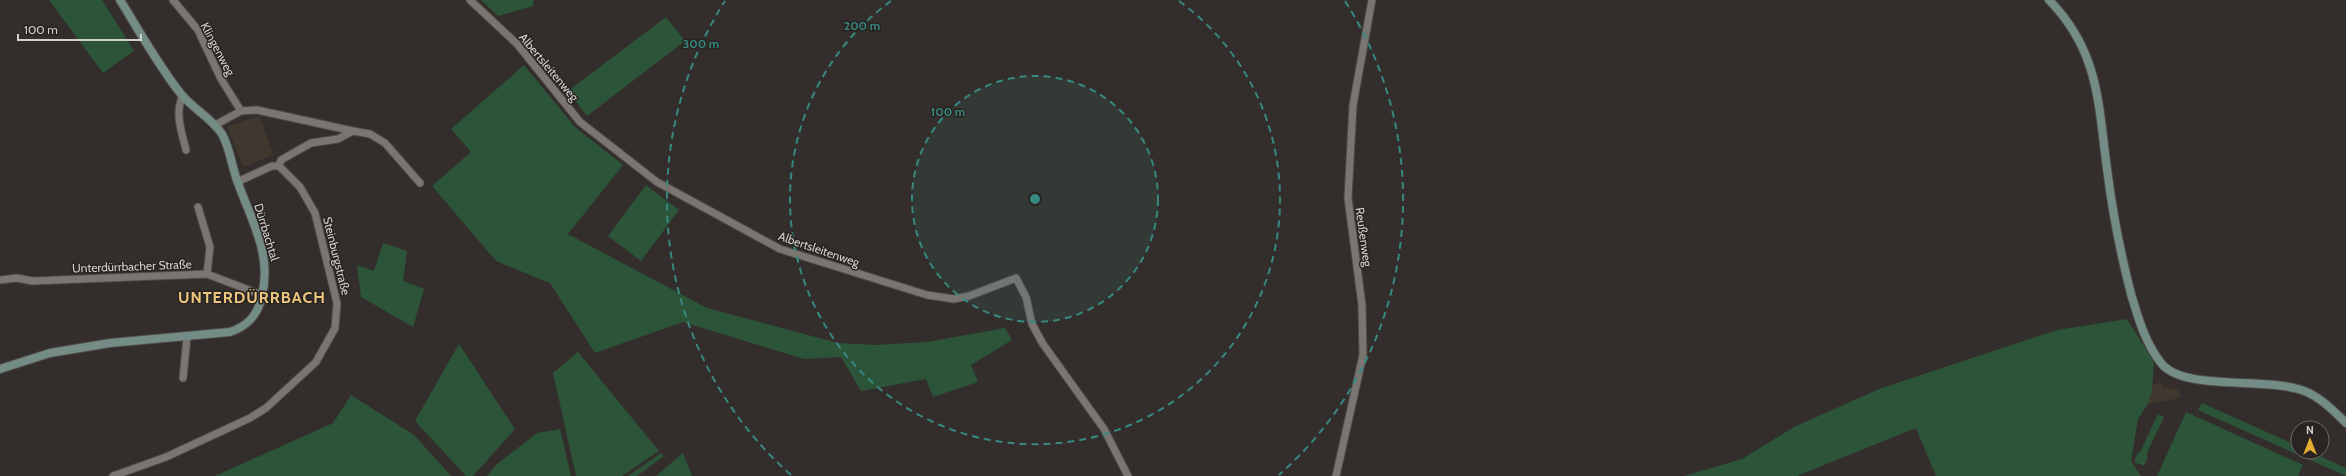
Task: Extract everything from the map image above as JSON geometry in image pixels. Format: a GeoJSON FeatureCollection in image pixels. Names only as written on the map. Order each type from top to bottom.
{"type":"FeatureCollection","features":[{"type":"Feature","properties":{"kind":"street","name":"Dürrbachtal"},"geometry":{"type":"LineString","coordinates":[[0,369],[50,353],[110,343],[225,333],[240,329],[254,317],[262,295],[266,281],[265,265],[256,230],[237,182],[223,136],[215,125],[183,96],[167,75],[120,0]]}},
{"type":"Feature","properties":{"kind":"street","name":"Klingenweg"},"geometry":{"type":"LineString","coordinates":[[173,0],[198,30],[222,79],[241,111]]}},
{"type":"Feature","properties":{"kind":"street","name":"Albertsleitenweg"},"geometry":{"type":"LineString","coordinates":[[470,0],[517,44],[580,122],[657,182],[768,243],[780,249],[838,268],[927,294],[954,299],[969,296],[1016,278],[1026,297],[1032,324],[1043,344],[1104,429],[1128,476]]}},
{"type":"Feature","properties":{"kind":"street","name":"Reußenweg"},"geometry":{"type":"LineString","coordinates":[[1336,476],[1363,355],[1362,305],[1348,198],[1353,105],[1372,0]]}},
{"type":"Feature","properties":{"kind":"street"},"geometry":{"type":"LineString","coordinates":[[2048,0],[2075,33],[2091,66],[2099,104],[2108,175],[2122,261],[2140,325],[2160,362],[2166,370],[2181,376],[2278,386],[2308,392],[2327,405],[2346,423]]}},
{"type":"Feature","properties":{"kind":"street"},"geometry":{"type":"LineString","coordinates":[[183,96],[179,103],[178,111],[186,150]]}},
{"type":"Feature","properties":{"kind":"street"},"geometry":{"type":"LineString","coordinates":[[215,125],[241,111],[258,110],[370,134],[385,143],[420,183]]}},
{"type":"Feature","properties":{"kind":"street"},"geometry":{"type":"LineString","coordinates":[[237,182],[272,166],[279,166],[281,160],[311,143],[338,139],[354,131]]}},
{"type":"Feature","properties":{"kind":"street","name":"Steinburgstraße"},"geometry":{"type":"LineString","coordinates":[[113,476],[166,457],[250,418],[274,400],[316,362],[335,328],[337,303],[315,213],[300,188],[279,166]]}},
{"type":"Feature","properties":{"kind":"street"},"geometry":{"type":"LineString","coordinates":[[198,207],[210,246],[207,274]]}},
{"type":"Feature","properties":{"kind":"street","name":"Unterdürrbacher Straße"},"geometry":{"type":"LineString","coordinates":[[0,280],[16,278],[32,281],[207,274],[262,295]]}},
{"type":"Feature","properties":{"kind":"street"},"geometry":{"type":"LineString","coordinates":[[183,378],[186,337]]}},
{"type":"Feature","properties":{"kind":"shaded area"},"geometry":{"type":"Polygon","coordinates":[[[260,116],[273,155],[243,167],[227,126],[260,116]]]}},
{"type":"Feature","properties":{"kind":"shaded area"},"geometry":{"type":"Polygon","coordinates":[[[2160,382],[2164,388],[2179,389],[2180,398],[2148,404],[2152,390],[2151,385],[2160,382]]]}},
{"type":"Feature","properties":{"kind":"green space"},"geometry":{"type":"Polygon","coordinates":[[[49,0],[102,0],[134,51],[103,73],[49,0]]]}},
{"type":"Feature","properties":{"kind":"green space"},"geometry":{"type":"Polygon","coordinates":[[[481,0],[534,0],[533,6],[498,16],[481,0]]]}},
{"type":"Feature","properties":{"kind":"green space"},"geometry":{"type":"Polygon","coordinates":[[[666,17],[685,41],[587,116],[568,91],[666,17]]]}},
{"type":"Feature","properties":{"kind":"green space"},"geometry":{"type":"Polygon","coordinates":[[[524,65],[575,127],[623,165],[568,234],[707,308],[838,343],[875,345],[927,342],[1005,328],[1012,340],[971,365],[978,382],[933,397],[926,379],[861,391],[841,357],[804,359],[683,322],[595,353],[550,283],[496,261],[432,186],[471,152],[451,129],[524,65]]]}},
{"type":"Feature","properties":{"kind":"green space"},"geometry":{"type":"Polygon","coordinates":[[[646,185],[679,210],[641,261],[608,236],[646,185]]]}},
{"type":"Feature","properties":{"kind":"green space"},"geometry":{"type":"Polygon","coordinates":[[[383,243],[407,251],[403,281],[424,289],[413,327],[361,297],[357,265],[374,271],[383,243]]]}},
{"type":"Feature","properties":{"kind":"green space"},"geometry":{"type":"Polygon","coordinates":[[[2127,319],[2154,362],[2152,390],[2148,404],[2138,419],[2131,461],[2141,476],[1936,476],[1916,428],[1797,476],[1684,476],[1742,459],[1794,427],[1879,389],[2057,330],[2127,319]]]}},
{"type":"Feature","properties":{"kind":"green space"},"geometry":{"type":"Polygon","coordinates":[[[459,344],[515,429],[473,476],[466,476],[415,421],[459,344]]]}},
{"type":"Feature","properties":{"kind":"green space"},"geometry":{"type":"Polygon","coordinates":[[[578,352],[659,451],[622,476],[576,476],[553,373],[578,352]]]}},
{"type":"Feature","properties":{"kind":"green space"},"geometry":{"type":"Polygon","coordinates":[[[351,395],[414,435],[451,476],[215,476],[333,423],[351,395]]]}},
{"type":"Feature","properties":{"kind":"green space"},"geometry":{"type":"Polygon","coordinates":[[[2202,403],[2290,442],[2290,451],[2198,410],[2202,403]]]}},
{"type":"Feature","properties":{"kind":"green space"},"geometry":{"type":"Polygon","coordinates":[[[2186,412],[2303,465],[2298,476],[2157,476],[2186,412]]]}},
{"type":"Feature","properties":{"kind":"green space"},"geometry":{"type":"Polygon","coordinates":[[[2158,414],[2164,417],[2146,455],[2148,456],[2144,466],[2134,462],[2158,414]]]}},
{"type":"Feature","properties":{"kind":"green space"},"geometry":{"type":"Polygon","coordinates":[[[560,429],[571,476],[487,476],[497,464],[537,433],[560,429]]]}},
{"type":"Feature","properties":{"kind":"green space"},"geometry":{"type":"Polygon","coordinates":[[[661,453],[664,456],[637,476],[628,476],[661,453]]]}},
{"type":"Feature","properties":{"kind":"green space"},"geometry":{"type":"Polygon","coordinates":[[[683,453],[692,476],[656,476],[683,453]]]}},
{"type":"Feature","properties":{"kind":"green space"},"geometry":{"type":"Polygon","coordinates":[[[2310,460],[2328,460],[2346,468],[2346,476],[2310,460]]]}},
{"type":"Feature","properties":{"kind":"district","name":"UNTERDÜRRBACH"},"geometry":{"type":"Point","coordinates":[252,297]}}]}
